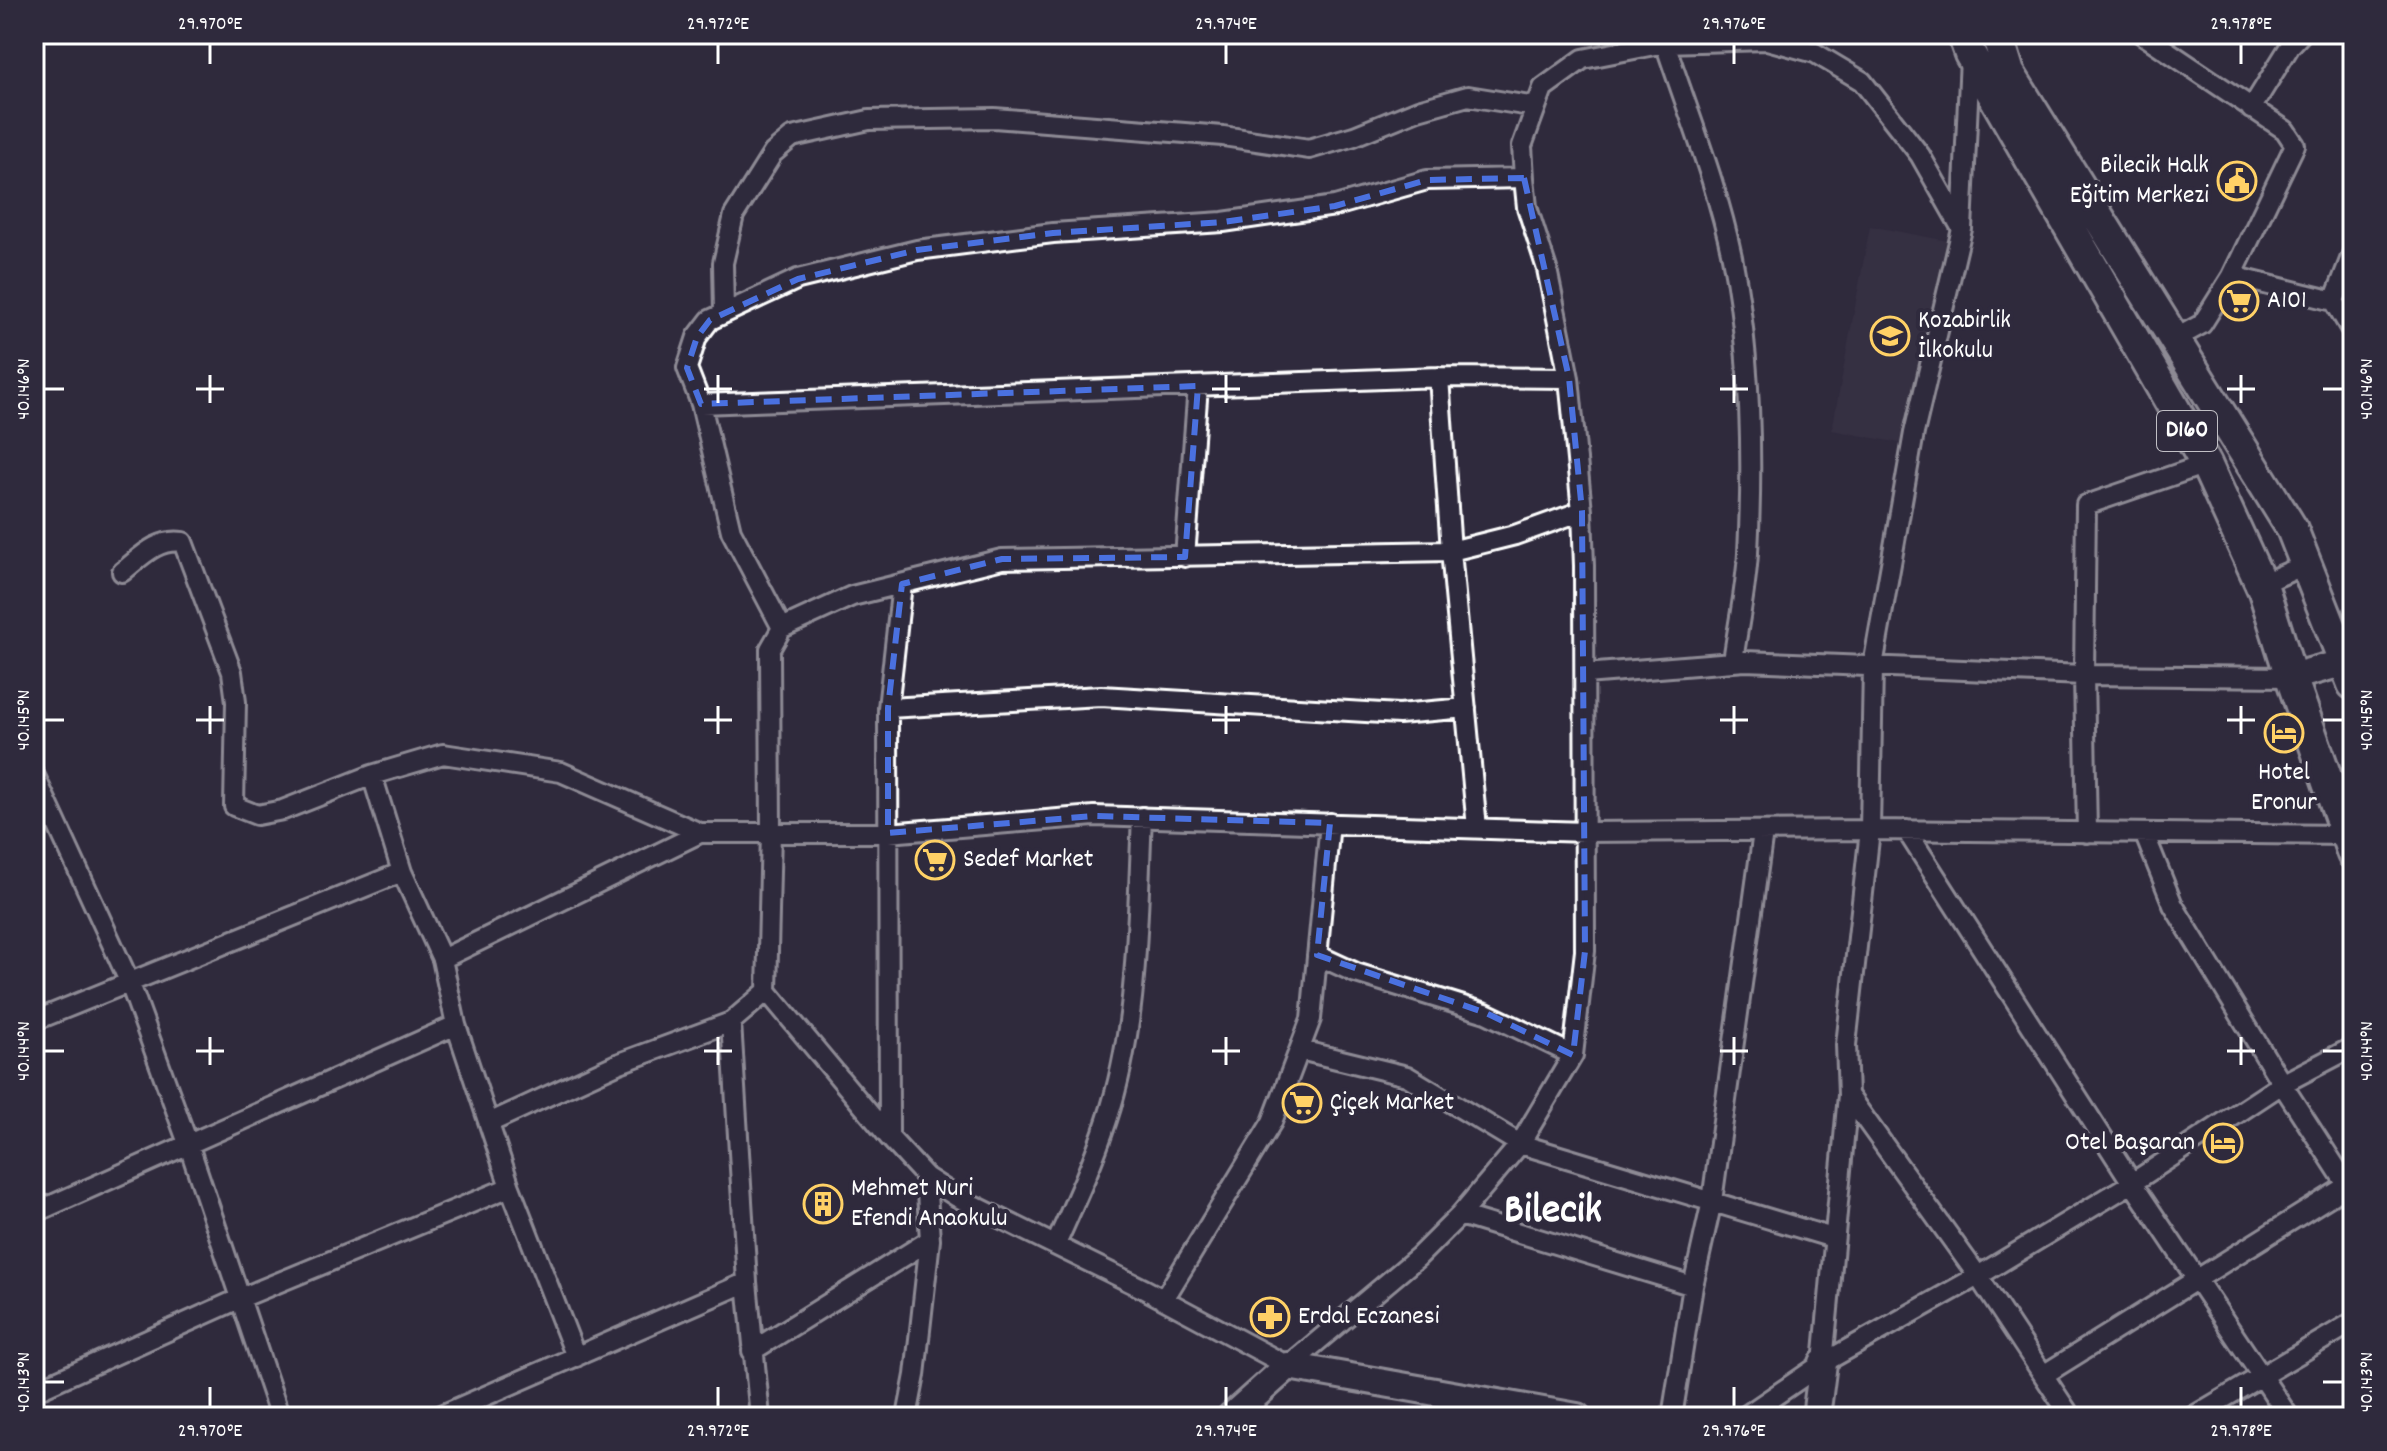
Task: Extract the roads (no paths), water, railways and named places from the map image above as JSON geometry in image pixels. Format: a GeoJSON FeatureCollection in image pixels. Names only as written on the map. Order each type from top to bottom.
{"type":"FeatureCollection","features":[{"type":"Feature","properties":{"kind":"main road","name":"D160"},"geometry":{"type":"LineString","coordinates":[[1997,34],[2009,73],[2292,529],[2351,671]]}},
{"type":"Feature","properties":{"kind":"main road","name":"D160"},"geometry":{"type":"LineString","coordinates":[[1967,44],[2206,464],[2261,584],[2350,845]]}},
{"type":"Feature","properties":{"kind":"street"},"geometry":{"type":"LineString","coordinates":[[2142,34],[2285,130],[2295,145],[2232,276],[2202,324],[2173,340]]}},
{"type":"Feature","properties":{"kind":"street"},"geometry":{"type":"LineString","coordinates":[[2251,109],[2290,46],[2301,34]]}},
{"type":"Feature","properties":{"kind":"street"},"geometry":{"type":"LineString","coordinates":[[1231,1417],[1418,1257],[1460,1215],[1520,1144],[1573,1055],[1585,951],[1582,511],[1569,378],[1547,269],[1527,207],[1524,178],[1522,146],[1543,88],[1583,59],[1665,43],[1767,40],[1815,53],[1862,81],[1920,155],[1962,229]]}},
{"type":"Feature","properties":{"kind":"street"},"geometry":{"type":"LineString","coordinates":[[1665,43],[1732,256],[1741,329],[1750,421],[1748,555],[1733,661]]}},
{"type":"Feature","properties":{"kind":"street"},"geometry":{"type":"LineString","coordinates":[[1816,1417],[1848,1095],[1846,1045],[1870,830],[1873,666],[1914,433],[1962,229],[1967,44]]}},
{"type":"Feature","properties":{"kind":"street"},"geometry":{"type":"LineString","coordinates":[[724,313],[723,263],[734,215],[773,153],[792,137],[869,120],[994,118],[1223,136],[1309,149],[1354,136],[1418,110],[1468,96],[1536,107]]}},
{"type":"Feature","properties":{"kind":"street"},"geometry":{"type":"LineString","coordinates":[[782,628],[731,531],[701,404],[687,368],[697,337],[710,320],[798,279],[917,250],[1053,233],[1223,222],[1335,206],[1427,180],[1524,178]]}},
{"type":"Feature","properties":{"kind":"street"},"geometry":{"type":"LineString","coordinates":[[2334,301],[2353,252]]}},
{"type":"Feature","properties":{"kind":"street"},"geometry":{"type":"LineString","coordinates":[[2232,276],[2334,301],[2352,330]]}},
{"type":"Feature","properties":{"kind":"street"},"geometry":{"type":"LineString","coordinates":[[701,404],[1439,377],[1569,378]]}},
{"type":"Feature","properties":{"kind":"street"},"geometry":{"type":"LineString","coordinates":[[1439,377],[1451,551],[1477,828]]}},
{"type":"Feature","properties":{"kind":"street"},"geometry":{"type":"LineString","coordinates":[[1185,557],[1198,386]]}},
{"type":"Feature","properties":{"kind":"street"},"geometry":{"type":"LineString","coordinates":[[2087,833],[2084,675],[2086,505],[2206,464]]}},
{"type":"Feature","properties":{"kind":"street"},"geometry":{"type":"LineString","coordinates":[[1577,1417],[1549,1415],[1288,1366],[1164,1299],[957,1197],[926,1177],[889,1137],[767,991],[771,832],[770,649],[782,628],[852,596],[1002,559],[1451,551],[1515,535],[1582,511]]}},
{"type":"Feature","properties":{"kind":"street"},"geometry":{"type":"LineString","coordinates":[[122,572],[159,543],[170,540],[183,542],[232,672],[236,702],[234,806],[257,815],[283,810],[372,775],[443,754],[561,772],[700,833],[888,833],[1094,816],[1585,832],[1906,830],[2144,833],[2350,845]]}},
{"type":"Feature","properties":{"kind":"street"},"geometry":{"type":"LineString","coordinates":[[2261,584],[2307,564]]}},
{"type":"Feature","properties":{"kind":"street"},"geometry":{"type":"LineString","coordinates":[[889,1137],[888,708],[902,584]]}},
{"type":"Feature","properties":{"kind":"street"},"geometry":{"type":"LineString","coordinates":[[1585,674],[1733,661],[2084,675],[2291,677],[2351,671]]}},
{"type":"Feature","properties":{"kind":"street"},"geometry":{"type":"LineString","coordinates":[[888,708],[1101,696],[1399,714],[1466,708]]}},
{"type":"Feature","properties":{"kind":"street"},"geometry":{"type":"LineString","coordinates":[[34,774],[129,981],[189,1146],[280,1417]]}},
{"type":"Feature","properties":{"kind":"street"},"geometry":{"type":"LineString","coordinates":[[372,775],[402,872],[442,959],[456,1025],[510,1187],[576,1357]]}},
{"type":"Feature","properties":{"kind":"street"},"geometry":{"type":"LineString","coordinates":[[1056,1244],[1086,1178],[1108,1118],[1125,1049],[1135,967],[1142,817]]}},
{"type":"Feature","properties":{"kind":"street"},"geometry":{"type":"LineString","coordinates":[[1164,1299],[1272,1122],[1311,1019],[1330,823]]}},
{"type":"Feature","properties":{"kind":"street"},"geometry":{"type":"LineString","coordinates":[[1906,830],[2132,1183],[2289,1417]]}},
{"type":"Feature","properties":{"kind":"street"},"geometry":{"type":"LineString","coordinates":[[1672,1417],[1693,1286],[1712,1201],[1763,832]]}},
{"type":"Feature","properties":{"kind":"street"},"geometry":{"type":"LineString","coordinates":[[442,959],[700,833]]}},
{"type":"Feature","properties":{"kind":"street"},"geometry":{"type":"LineString","coordinates":[[2045,1374],[2351,1187],[2282,1084],[2173,905],[2144,833]]}},
{"type":"Feature","properties":{"kind":"street"},"geometry":{"type":"LineString","coordinates":[[34,1021],[402,872]]}},
{"type":"Feature","properties":{"kind":"street"},"geometry":{"type":"LineString","coordinates":[[1317,955],[1356,973],[1486,1013],[1573,1055]]}},
{"type":"Feature","properties":{"kind":"street"},"geometry":{"type":"LineString","coordinates":[[489,1123],[617,1064],[731,1022],[767,991]]}},
{"type":"Feature","properties":{"kind":"street"},"geometry":{"type":"LineString","coordinates":[[731,1022],[752,1351],[760,1417]]}},
{"type":"Feature","properties":{"kind":"street"},"geometry":{"type":"LineString","coordinates":[[34,1213],[456,1025]]}},
{"type":"Feature","properties":{"kind":"street"},"geometry":{"type":"LineString","coordinates":[[1744,1417],[1823,1363],[1978,1276],[2132,1183],[2282,1084],[2353,1047]]}},
{"type":"Feature","properties":{"kind":"street"},"geometry":{"type":"LineString","coordinates":[[1300,1050],[1407,1076],[1520,1144],[1833,1238]]}},
{"type":"Feature","properties":{"kind":"street"},"geometry":{"type":"LineString","coordinates":[[1848,1095],[1978,1276],[2071,1417]]}},
{"type":"Feature","properties":{"kind":"street"},"geometry":{"type":"LineString","coordinates":[[907,1417],[915,1375],[930,1240],[926,1177]]}},
{"type":"Feature","properties":{"kind":"street"},"geometry":{"type":"LineString","coordinates":[[34,1391],[241,1298],[510,1187]]}},
{"type":"Feature","properties":{"kind":"street"},"geometry":{"type":"LineString","coordinates":[[1460,1215],[1693,1286]]}},
{"type":"Feature","properties":{"kind":"street"},"geometry":{"type":"LineString","coordinates":[[752,1351],[930,1240]]}},
{"type":"Feature","properties":{"kind":"street"},"geometry":{"type":"LineString","coordinates":[[437,1417],[747,1282]]}},
{"type":"Feature","properties":{"kind":"street"},"geometry":{"type":"LineString","coordinates":[[2192,1417],[2353,1322]]}},
{"type":"Feature","properties":{"kind":"place","name":"Bilecik Halk Eğitim Merkezi"},"geometry":{"type":"Point","coordinates":[2237,181]}},
{"type":"Feature","properties":{"kind":"place","name":"A101"},"geometry":{"type":"Point","coordinates":[2239,301]}},
{"type":"Feature","properties":{"kind":"place","name":"Kozabirlik İlkokulu"},"geometry":{"type":"Point","coordinates":[1890,336]}},
{"type":"Feature","properties":{"kind":"place","name":"Hotel Eronur"},"geometry":{"type":"Point","coordinates":[2284,733]}},
{"type":"Feature","properties":{"kind":"place","name":"Sedef Market"},"geometry":{"type":"Point","coordinates":[935,860]}},
{"type":"Feature","properties":{"kind":"place","name":"Çiçek Market"},"geometry":{"type":"Point","coordinates":[1302,1103]}},
{"type":"Feature","properties":{"kind":"place","name":"Otel Başaran"},"geometry":{"type":"Point","coordinates":[2223,1143]}},
{"type":"Feature","properties":{"kind":"place","name":"Mehmet Nuri Efendi Anaokulu"},"geometry":{"type":"Point","coordinates":[823,1204]}},
{"type":"Feature","properties":{"kind":"place","name":"Erdal Eczanesi"},"geometry":{"type":"Point","coordinates":[1270,1317]}},
{"type":"Feature","properties":{"kind":"district","name":"Bilecik"},"geometry":{"type":"Point","coordinates":[1553,1213]}}]}
